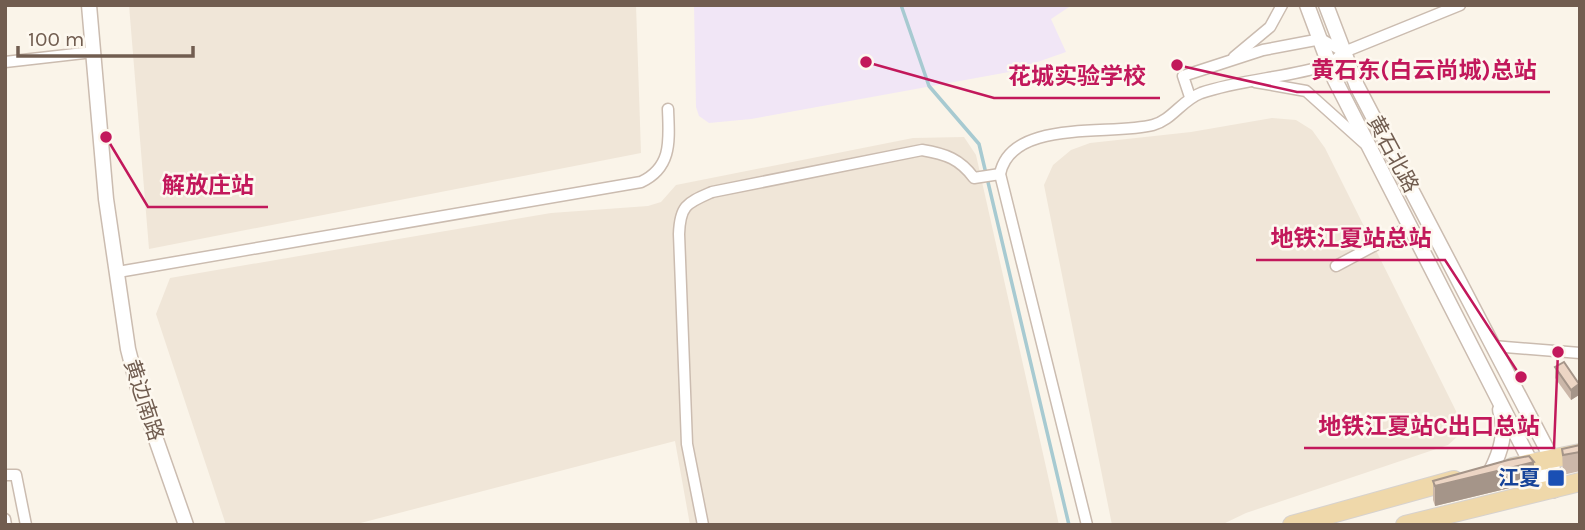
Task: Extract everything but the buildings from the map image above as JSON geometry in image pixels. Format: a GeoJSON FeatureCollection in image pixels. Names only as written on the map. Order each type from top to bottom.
{"type":"FeatureCollection","features":[{"type":"Feature","properties":{"kind":"main road"},"geometry":{"type":"LineString","coordinates":[[1292,525],[1491,471],[1580,453]]}},
{"type":"Feature","properties":{"kind":"main road"},"geometry":{"type":"LineString","coordinates":[[1410,524],[1580,482]]}},
{"type":"Feature","properties":{"kind":"main road"},"geometry":{"type":"LineString","coordinates":[[1410,524],[1422,514],[1425,503],[1423,496],[1412,491]]}},
{"type":"Feature","properties":{"kind":"street","name":"黄边南路"},"geometry":{"type":"LineString","coordinates":[[89,5],[106,199],[131,364],[186,525]]}},
{"type":"Feature","properties":{"kind":"street"},"geometry":{"type":"LineString","coordinates":[[1229,61],[1270,27],[1282,5]]}},
{"type":"Feature","properties":{"kind":"street","name":"黄石北路"},"geometry":{"type":"LineString","coordinates":[[1307,5],[1329,64],[1410,226],[1531,463],[1554,490]]}},
{"type":"Feature","properties":{"kind":"street","name":"黄石北路"},"geometry":{"type":"LineString","coordinates":[[1326,5],[1357,86],[1552,459],[1554,490]]}},
{"type":"Feature","properties":{"kind":"street"},"geometry":{"type":"LineString","coordinates":[[1087,525],[1000,174],[1002,161],[1011,150],[1026,141],[1078,131],[1160,123],[1190,97],[1245,80],[1329,64],[1343,52],[1460,5]]}},
{"type":"Feature","properties":{"kind":"street"},"geometry":{"type":"LineString","coordinates":[[1190,97],[1183,76],[1273,47],[1321,39],[1343,52]]}},
{"type":"Feature","properties":{"kind":"street"},"geometry":{"type":"LineString","coordinates":[[5,62],[93,52]]}},
{"type":"Feature","properties":{"kind":"street"},"geometry":{"type":"LineString","coordinates":[[1245,80],[1306,91],[1333,112],[1373,152]]}},
{"type":"Feature","properties":{"kind":"street"},"geometry":{"type":"LineString","coordinates":[[118,272],[641,182],[659,170],[666,158],[669,148],[668,109]]}},
{"type":"Feature","properties":{"kind":"street"},"geometry":{"type":"LineString","coordinates":[[703,525],[687,444],[679,234],[680,215],[688,203],[712,192],[922,150],[942,153],[962,161],[974,178],[1000,174]]}},
{"type":"Feature","properties":{"kind":"street"},"geometry":{"type":"LineString","coordinates":[[1336,266],[1427,218]]}},
{"type":"Feature","properties":{"kind":"street"},"geometry":{"type":"LineString","coordinates":[[1493,346],[1580,353]]}},
{"type":"Feature","properties":{"kind":"street"},"geometry":{"type":"LineString","coordinates":[[1488,375],[1503,420],[1502,446],[1491,471]]}},
{"type":"Feature","properties":{"kind":"street"},"geometry":{"type":"LineString","coordinates":[[5,475],[16,475],[26,525]]}},
{"type":"Feature","properties":{"kind":"street"},"geometry":{"type":"LineString","coordinates":[[5,489],[18,487]]}},
{"type":"Feature","properties":{"kind":"street"},"geometry":{"type":"LineString","coordinates":[[5,519],[6,525]]}},
{"type":"Feature","properties":{"kind":"shaded area"},"geometry":{"type":"Polygon","coordinates":[[[129,5],[636,5],[641,153],[149,249],[129,5]]]}},
{"type":"Feature","properties":{"kind":"shaded area"},"geometry":{"type":"Polygon","coordinates":[[[694,5],[1072,5],[1051,19],[1066,52],[1009,72],[751,119],[709,123],[699,116],[696,107],[694,5]]]}},
{"type":"Feature","properties":{"kind":"shaded area"},"geometry":{"type":"Polygon","coordinates":[[[1272,118],[1296,120],[1312,130],[1325,148],[1458,415],[1461,426],[1458,436],[1448,445],[1246,513],[1221,525],[1112,525],[1044,185],[1053,165],[1071,150],[1090,143],[1191,132],[1272,118]]]}},
{"type":"Feature","properties":{"kind":"shaded area"},"geometry":{"type":"Polygon","coordinates":[[[964,137],[976,155],[1059,525],[690,525],[675,441],[353,525],[226,525],[156,314],[170,278],[551,213],[648,206],[661,202],[676,185],[913,138],[964,137]]]}},
{"type":"Feature","properties":{"kind":"waterway"},"geometry":{"type":"LineString","coordinates":[[901,5],[929,86],[979,144],[1069,525]]}},
{"type":"Feature","properties":{"kind":"place","name":"花城实验学校"},"geometry":{"type":"Point","coordinates":[866,62]}},
{"type":"Feature","properties":{"kind":"place","name":"黄石东(白云尚城)总站"},"geometry":{"type":"Point","coordinates":[1177,65]}},
{"type":"Feature","properties":{"kind":"place","name":"解放庄站"},"geometry":{"type":"Point","coordinates":[106,137]}},
{"type":"Feature","properties":{"kind":"place","name":"地铁江夏站C出口总站"},"geometry":{"type":"Point","coordinates":[1558,352]}},
{"type":"Feature","properties":{"kind":"place","name":"地铁江夏站总站"},"geometry":{"type":"Point","coordinates":[1521,377]}},
{"type":"Feature","properties":{"kind":"place","name":"江夏"},"geometry":{"type":"Point","coordinates":[1556,478]}}]}
